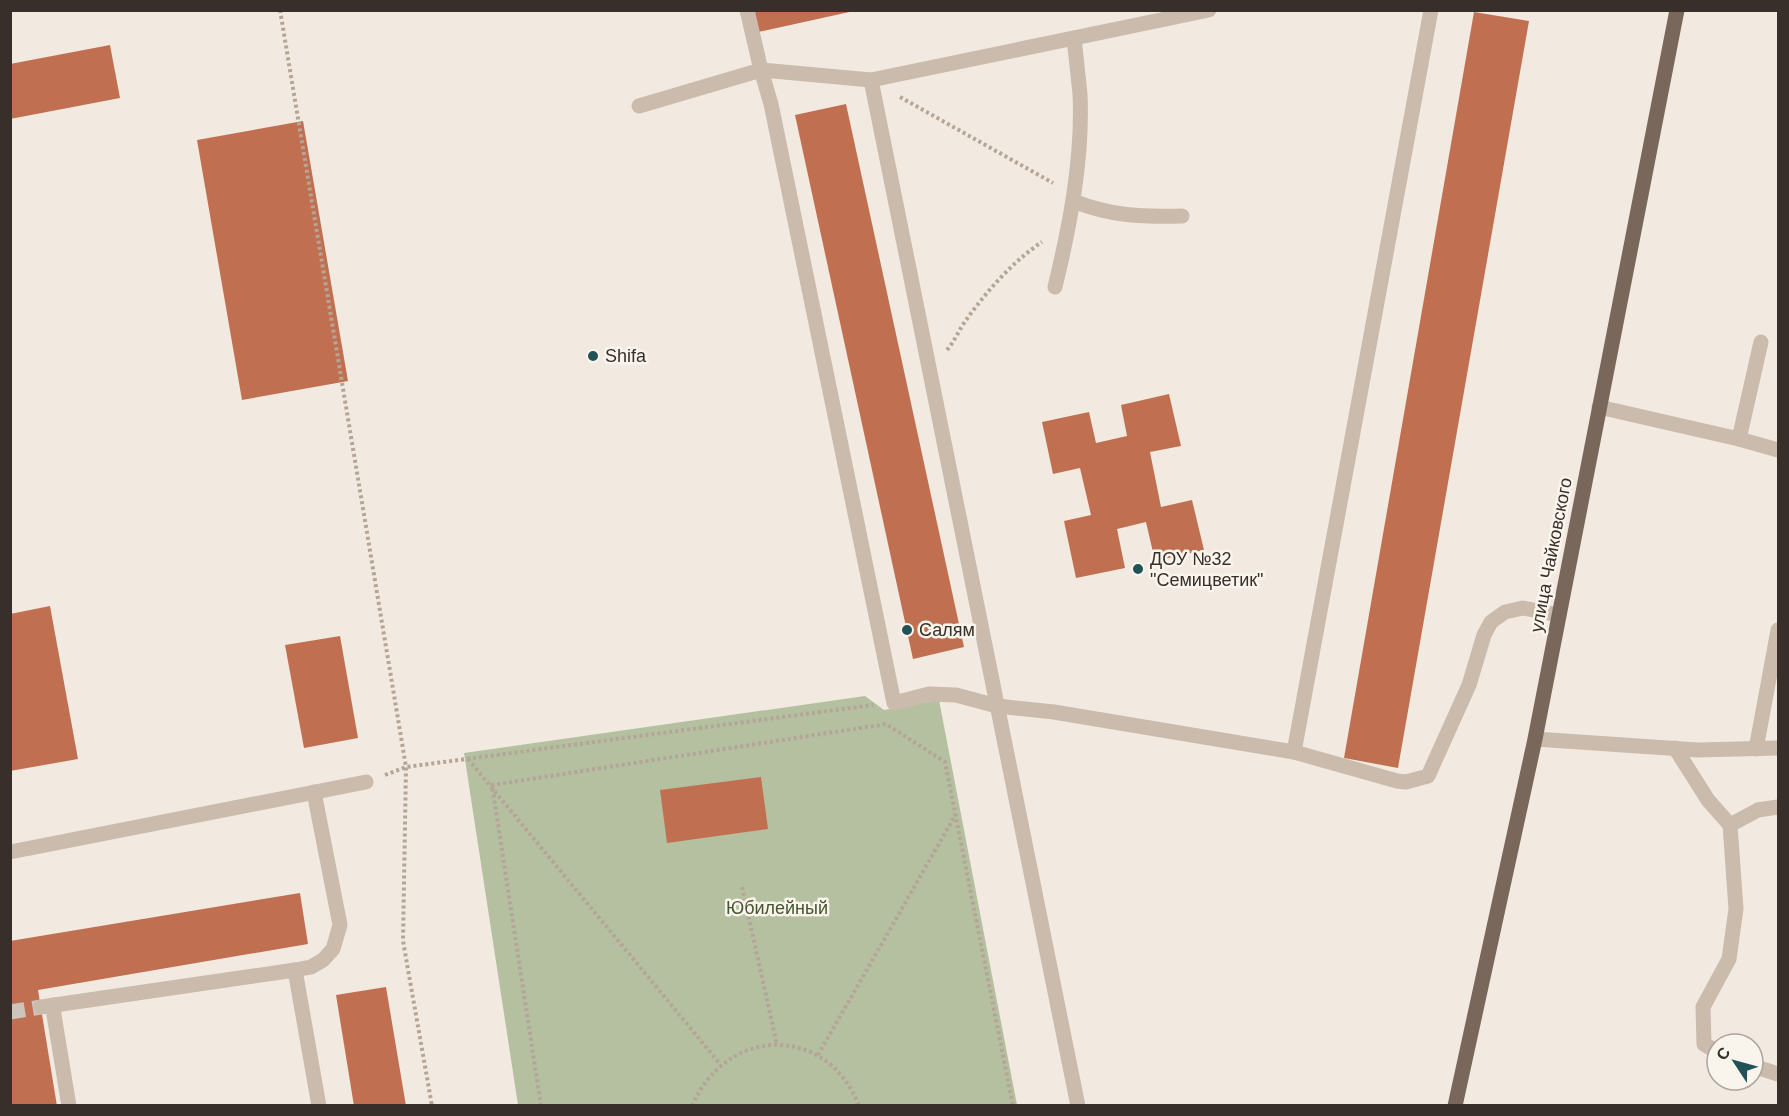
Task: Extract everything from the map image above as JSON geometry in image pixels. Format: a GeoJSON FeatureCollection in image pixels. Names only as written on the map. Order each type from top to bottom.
{"type":"FeatureCollection","features":[{"type":"Feature","properties":{"kind":"main road","name":"улица Чайковского"},"geometry":{"type":"LineString","coordinates":[[1455,1106],[1534,739],[1677,10]]}},
{"type":"Feature","properties":{"kind":"street"},"geometry":{"type":"LineString","coordinates":[[747,10],[760,70],[773,115],[894,703],[930,694],[956,695],[996,706],[1054,712],[1294,752],[1397,781],[1410,782],[1428,776],[1469,685],[1484,635],[1491,622],[1505,612],[1523,608],[1559,615]]}},
{"type":"Feature","properties":{"kind":"street"},"geometry":{"type":"LineString","coordinates":[[639,106],[760,70],[871,80],[1209,10]]}},
{"type":"Feature","properties":{"kind":"street"},"geometry":{"type":"LineString","coordinates":[[1294,752],[1431,10]]}},
{"type":"Feature","properties":{"kind":"street"},"geometry":{"type":"LineString","coordinates":[[1055,287],[1073,198],[1080,106],[1074,38]]}},
{"type":"Feature","properties":{"kind":"street"},"geometry":{"type":"LineString","coordinates":[[871,80],[1078,1106]]}},
{"type":"Feature","properties":{"kind":"street"},"geometry":{"type":"LineString","coordinates":[[1073,198],[1095,210],[1116,215],[1182,216]]}},
{"type":"Feature","properties":{"kind":"street"},"geometry":{"type":"LineString","coordinates":[[1739,439],[1761,342]]}},
{"type":"Feature","properties":{"kind":"street"},"geometry":{"type":"LineString","coordinates":[[1599,407],[1779,450]]}},
{"type":"Feature","properties":{"kind":"street"},"geometry":{"type":"LineString","coordinates":[[1756,749],[1779,630]]}},
{"type":"Feature","properties":{"kind":"street"},"geometry":{"type":"LineString","coordinates":[[1534,739],[1697,750],[1779,748]]}},
{"type":"Feature","properties":{"kind":"street"},"geometry":{"type":"LineString","coordinates":[[1675,748],[1708,800],[1730,825],[1736,909],[1729,959],[1703,1007],[1705,1045]]}},
{"type":"Feature","properties":{"kind":"street"},"geometry":{"type":"LineString","coordinates":[[10,852],[366,782]]}},
{"type":"Feature","properties":{"kind":"street"},"geometry":{"type":"LineString","coordinates":[[69,1106],[54,1015],[47,1006],[311,967],[333,950],[340,925],[314,792]]}},
{"type":"Feature","properties":{"kind":"street"},"geometry":{"type":"LineString","coordinates":[[1730,825],[1758,810],[1779,807]]}},
{"type":"Feature","properties":{"kind":"street"},"geometry":{"type":"LineString","coordinates":[[295,970],[319,1106]]}},
{"type":"Feature","properties":{"kind":"path"},"geometry":{"type":"LineString","coordinates":[[280,10],[406,767],[403,941],[432,1106]]}},
{"type":"Feature","properties":{"kind":"path"},"geometry":{"type":"LineString","coordinates":[[871,80],[1073,198]]}},
{"type":"Feature","properties":{"kind":"path"},"geometry":{"type":"LineString","coordinates":[[927,358],[948,350],[975,308],[1009,270],[1027,252],[1068,225]]}},
{"type":"Feature","properties":{"kind":"path"},"geometry":{"type":"LineString","coordinates":[[406,767],[894,703]]}},
{"type":"Feature","properties":{"kind":"path"},"geometry":{"type":"LineString","coordinates":[[492,785],[886,724],[945,762],[1013,1106]]}},
{"type":"Feature","properties":{"kind":"path"},"geometry":{"type":"LineString","coordinates":[[468,759],[492,785],[720,1064]]}},
{"type":"Feature","properties":{"kind":"path"},"geometry":{"type":"LineString","coordinates":[[492,785],[541,1106]]}},
{"type":"Feature","properties":{"kind":"path"},"geometry":{"type":"LineString","coordinates":[[818,1055],[956,814]]}},
{"type":"Feature","properties":{"kind":"path"},"geometry":{"type":"LineString","coordinates":[[742,887],[777,1045]]}},
{"type":"Feature","properties":{"kind":"path"},"geometry":{"type":"LineString","coordinates":[[692,1106],[703,1084],[720,1064],[751,1048],[777,1045],[802,1048],[832,1065],[854,1092],[859,1106]]}},
{"type":"Feature","properties":{"kind":"green space","name":"Юбилейный"},"geometry":{"type":"Polygon","coordinates":[[[865,696],[884,710],[939,700],[1017,1105],[518,1105],[464,753],[865,696]]]}},
{"type":"Feature","properties":{"kind":"building"},"geometry":{"type":"Polygon","coordinates":[[[749,10],[854,10],[854,11],[754,33],[749,10]]]}},
{"type":"Feature","properties":{"kind":"building"},"geometry":{"type":"Polygon","coordinates":[[[1474,12],[1529,21],[1398,768],[1344,758],[1474,12]]]}},
{"type":"Feature","properties":{"kind":"building"},"geometry":{"type":"Polygon","coordinates":[[[110,45],[120,98],[10,119],[10,64],[110,45]]]}},
{"type":"Feature","properties":{"kind":"building"},"geometry":{"type":"Polygon","coordinates":[[[846,104],[964,647],[913,659],[795,115],[846,104]]]}},
{"type":"Feature","properties":{"kind":"building"},"geometry":{"type":"Polygon","coordinates":[[[303,121],[348,381],[242,400],[197,140],[303,121]]]}},
{"type":"Feature","properties":{"kind":"building"},"geometry":{"type":"Polygon","coordinates":[[[1169,394],[1181,446],[1150,452],[1161,507],[1192,500],[1204,550],[1155,561],[1146,522],[1117,529],[1125,568],[1076,578],[1064,521],[1091,515],[1080,468],[1053,474],[1042,422],[1089,412],[1096,443],[1127,436],[1121,405],[1169,394]]]}},
{"type":"Feature","properties":{"kind":"building"},"geometry":{"type":"Polygon","coordinates":[[[50,606],[78,759],[10,771],[10,614],[50,606]]]}},
{"type":"Feature","properties":{"kind":"building"},"geometry":{"type":"Polygon","coordinates":[[[340,636],[358,738],[304,748],[285,645],[340,636]]]}},
{"type":"Feature","properties":{"kind":"building"},"geometry":{"type":"Polygon","coordinates":[[[761,777],[768,829],[667,843],[660,790],[761,777]]]}},
{"type":"Feature","properties":{"kind":"building"},"geometry":{"type":"Polygon","coordinates":[[[300,893],[308,944],[38,990],[57,1106],[10,1106],[10,941],[300,893]]]}},
{"type":"Feature","properties":{"kind":"building"},"geometry":{"type":"Polygon","coordinates":[[[386,987],[406,1106],[354,1106],[336,995],[386,987]]]}},
{"type":"Feature","properties":{"kind":"tunnel"},"geometry":{"type":"LineString","coordinates":[[10,1012],[41,1007]]}},
{"type":"Feature","properties":{"kind":"place","name":"Shifa"},"geometry":{"type":"Point","coordinates":[593,356]}},
{"type":"Feature","properties":{"kind":"place","name":"ДОУ №32 \"Семицветик\""},"geometry":{"type":"Point","coordinates":[1138,569]}},
{"type":"Feature","properties":{"kind":"place","name":"Салям"},"geometry":{"type":"Point","coordinates":[907,630]}}]}
